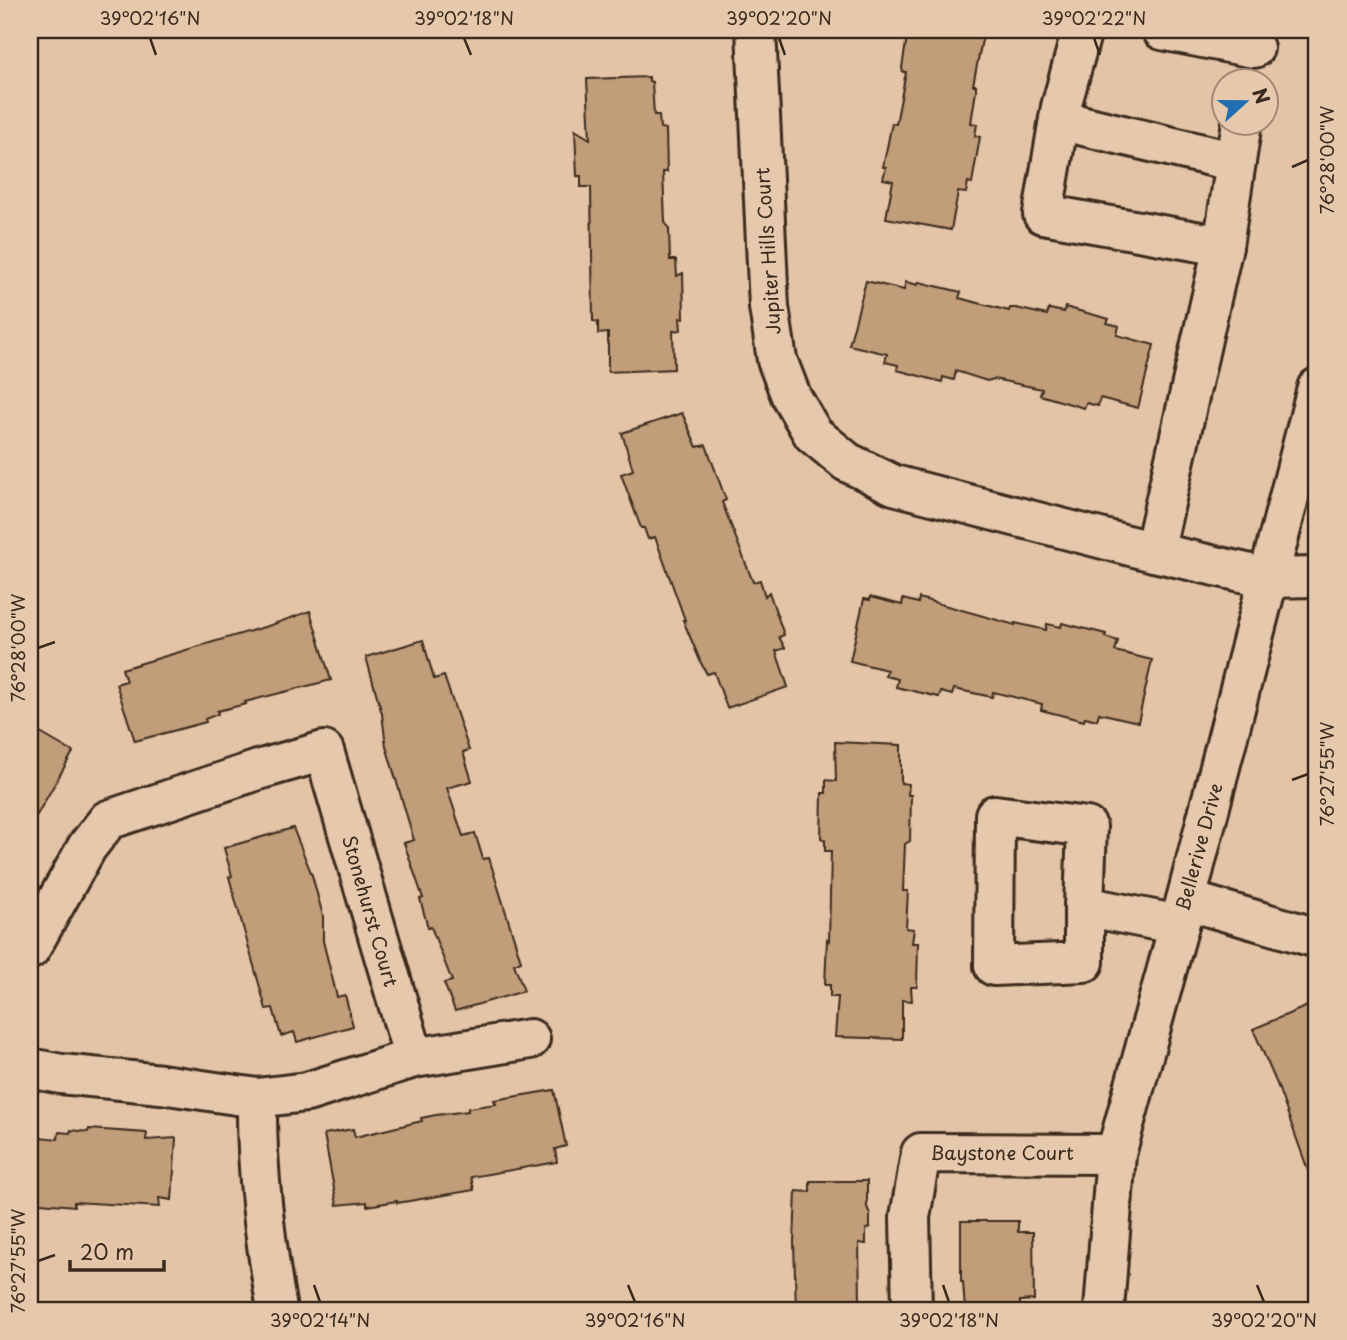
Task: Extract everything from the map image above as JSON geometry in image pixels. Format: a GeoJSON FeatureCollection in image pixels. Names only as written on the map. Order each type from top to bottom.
{"type":"FeatureCollection","features":[{"type":"Feature","properties":{"kind":"street","name":"Jupiter Hills Court"},"geometry":{"type":"LineString","coordinates":[[756,30],[769,307],[777,360],[791,396],[814,434],[847,463],[894,485],[1154,552],[1268,578],[1317,577]]}},
{"type":"Feature","properties":{"kind":"street"},"geometry":{"type":"LineString","coordinates":[[1082,30],[1059,120],[1043,214],[1223,246]]}},
{"type":"Feature","properties":{"kind":"street"},"geometry":{"type":"LineString","coordinates":[[1162,30],[1253,53]]}},
{"type":"Feature","properties":{"kind":"street"},"geometry":{"type":"LineString","coordinates":[[1059,120],[1236,162]]}},
{"type":"Feature","properties":{"kind":"street"},"geometry":{"type":"LineString","coordinates":[[1154,552],[1223,246],[1240,136]]}},
{"type":"Feature","properties":{"kind":"street","name":"Bellerive Drive"},"geometry":{"type":"LineString","coordinates":[[1104,1310],[1116,1154],[1183,913],[1317,388]]}},
{"type":"Feature","properties":{"kind":"street","name":"Stonehurst Court"},"geometry":{"type":"LineString","coordinates":[[30,949],[86,847],[108,820],[324,751],[414,1058]]}},
{"type":"Feature","properties":{"kind":"street"},"geometry":{"type":"LineString","coordinates":[[1084,906],[1183,913],[1317,938]]}},
{"type":"Feature","properties":{"kind":"street"},"geometry":{"type":"LineString","coordinates":[[30,1068],[257,1098],[307,1092],[414,1058],[530,1039]]}},
{"type":"Feature","properties":{"kind":"street"},"geometry":{"type":"LineString","coordinates":[[257,1098],[256,1154],[265,1241],[277,1310]]}},
{"type":"Feature","properties":{"kind":"street","name":"Baystone Court"},"geometry":{"type":"LineString","coordinates":[[912,1310],[910,1217],[921,1153],[1116,1154]]}},
{"type":"Feature","properties":{"kind":"building"},"geometry":{"type":"Polygon","coordinates":[[[908,30],[984,30],[973,85],[976,85],[976,91],[971,123],[977,124],[975,136],[980,137],[972,183],[968,182],[966,193],[958,192],[951,230],[886,218],[893,181],[883,179],[886,167],[883,167],[892,123],[896,124],[906,72],[903,72],[902,68],[908,30]]]}},
{"type":"Feature","properties":{"kind":"building"},"geometry":{"type":"Polygon","coordinates":[[[649,77],[652,82],[654,115],[659,115],[660,128],[666,129],[667,172],[663,172],[665,222],[669,229],[670,260],[676,260],[677,276],[683,273],[684,318],[680,318],[681,330],[673,331],[674,369],[608,372],[608,333],[598,334],[598,322],[593,321],[591,187],[581,187],[581,176],[577,176],[575,130],[590,139],[587,79],[649,77]]]}},
{"type":"Feature","properties":{"kind":"building"},"geometry":{"type":"Polygon","coordinates":[[[866,281],[904,290],[906,282],[918,285],[919,282],[961,292],[959,298],[1009,311],[1010,308],[1016,308],[1047,315],[1049,309],[1064,312],[1065,307],[1109,319],[1107,323],[1119,326],[1117,335],[1154,345],[1138,408],[1100,398],[1098,406],[1086,403],[1084,408],[1040,395],[1042,389],[994,379],[987,381],[956,371],[954,380],[943,377],[942,382],[897,370],[898,365],[885,362],[887,354],[849,345],[866,281]]]}},
{"type":"Feature","properties":{"kind":"building"},"geometry":{"type":"Polygon","coordinates":[[[682,413],[697,447],[706,445],[726,500],[722,502],[753,582],[760,580],[765,596],[769,592],[784,635],[779,637],[785,648],[776,651],[788,687],[727,708],[714,672],[707,674],[701,663],[683,620],[655,537],[648,539],[644,528],[641,528],[621,474],[633,470],[622,433],[682,413]]]}},
{"type":"Feature","properties":{"kind":"building"},"geometry":{"type":"Polygon","coordinates":[[[870,597],[902,605],[903,599],[918,603],[919,598],[1015,625],[1046,630],[1047,624],[1061,627],[1062,623],[1106,634],[1105,637],[1118,641],[1115,651],[1152,660],[1138,722],[1099,713],[1097,720],[1085,717],[1084,721],[1041,710],[1042,704],[993,692],[992,697],[954,689],[952,695],[941,692],[939,697],[896,687],[898,679],[885,676],[887,670],[850,661],[864,599],[870,600],[870,597]]]}},
{"type":"Feature","properties":{"kind":"building"},"geometry":{"type":"Polygon","coordinates":[[[310,611],[331,680],[245,702],[246,704],[217,711],[218,714],[205,719],[206,722],[135,741],[116,684],[126,681],[122,669],[310,611]]]}},
{"type":"Feature","properties":{"kind":"building"},"geometry":{"type":"Polygon","coordinates":[[[423,640],[434,679],[444,676],[469,750],[463,752],[472,781],[447,788],[463,836],[475,833],[483,859],[489,858],[521,961],[514,964],[524,991],[455,1011],[444,983],[452,981],[431,927],[428,928],[420,899],[423,898],[404,843],[414,840],[386,746],[382,714],[366,657],[423,640]]]}},
{"type":"Feature","properties":{"kind":"building"},"geometry":{"type":"Polygon","coordinates":[[[30,727],[73,752],[30,827],[30,727]]]}},
{"type":"Feature","properties":{"kind":"building"},"geometry":{"type":"Polygon","coordinates":[[[835,742],[901,745],[901,783],[909,784],[908,795],[911,795],[910,841],[905,844],[903,891],[908,891],[906,928],[914,929],[912,943],[918,943],[917,987],[911,987],[912,1001],[902,1000],[902,1039],[835,1037],[838,997],[830,997],[830,985],[825,985],[831,851],[825,851],[825,840],[821,838],[822,793],[826,793],[826,780],[836,781],[835,742]]]}},
{"type":"Feature","properties":{"kind":"building"},"geometry":{"type":"Polygon","coordinates":[[[293,828],[312,875],[323,916],[323,941],[337,997],[345,995],[353,1026],[297,1042],[294,1032],[281,1036],[273,1008],[266,1009],[229,877],[232,876],[224,848],[293,828]]]}},
{"type":"Feature","properties":{"kind":"building"},"geometry":{"type":"Polygon","coordinates":[[[1317,1002],[1317,1187],[1314,1187],[1277,1084],[1253,1029],[1317,1002]]]}},
{"type":"Feature","properties":{"kind":"building"},"geometry":{"type":"Polygon","coordinates":[[[554,1090],[566,1146],[555,1149],[557,1162],[471,1177],[474,1190],[397,1203],[337,1205],[324,1134],[353,1129],[355,1137],[422,1121],[421,1118],[496,1104],[494,1100],[554,1090]]]}},
{"type":"Feature","properties":{"kind":"building"},"geometry":{"type":"Polygon","coordinates":[[[89,1129],[147,1133],[146,1140],[176,1138],[172,1200],[159,1198],[160,1207],[74,1202],[74,1206],[30,1202],[30,1136],[58,1139],[59,1132],[88,1132],[89,1129]]]}},
{"type":"Feature","properties":{"kind":"building"},"geometry":{"type":"Polygon","coordinates":[[[810,1181],[867,1181],[870,1228],[866,1229],[866,1244],[859,1243],[860,1302],[855,1302],[855,1310],[796,1310],[796,1191],[810,1192],[810,1181]]]}},
{"type":"Feature","properties":{"kind":"building"},"geometry":{"type":"Polygon","coordinates":[[[961,1221],[1018,1221],[1018,1232],[1033,1232],[1034,1300],[1020,1301],[1020,1310],[965,1310],[961,1282],[961,1221]]]}}]}
